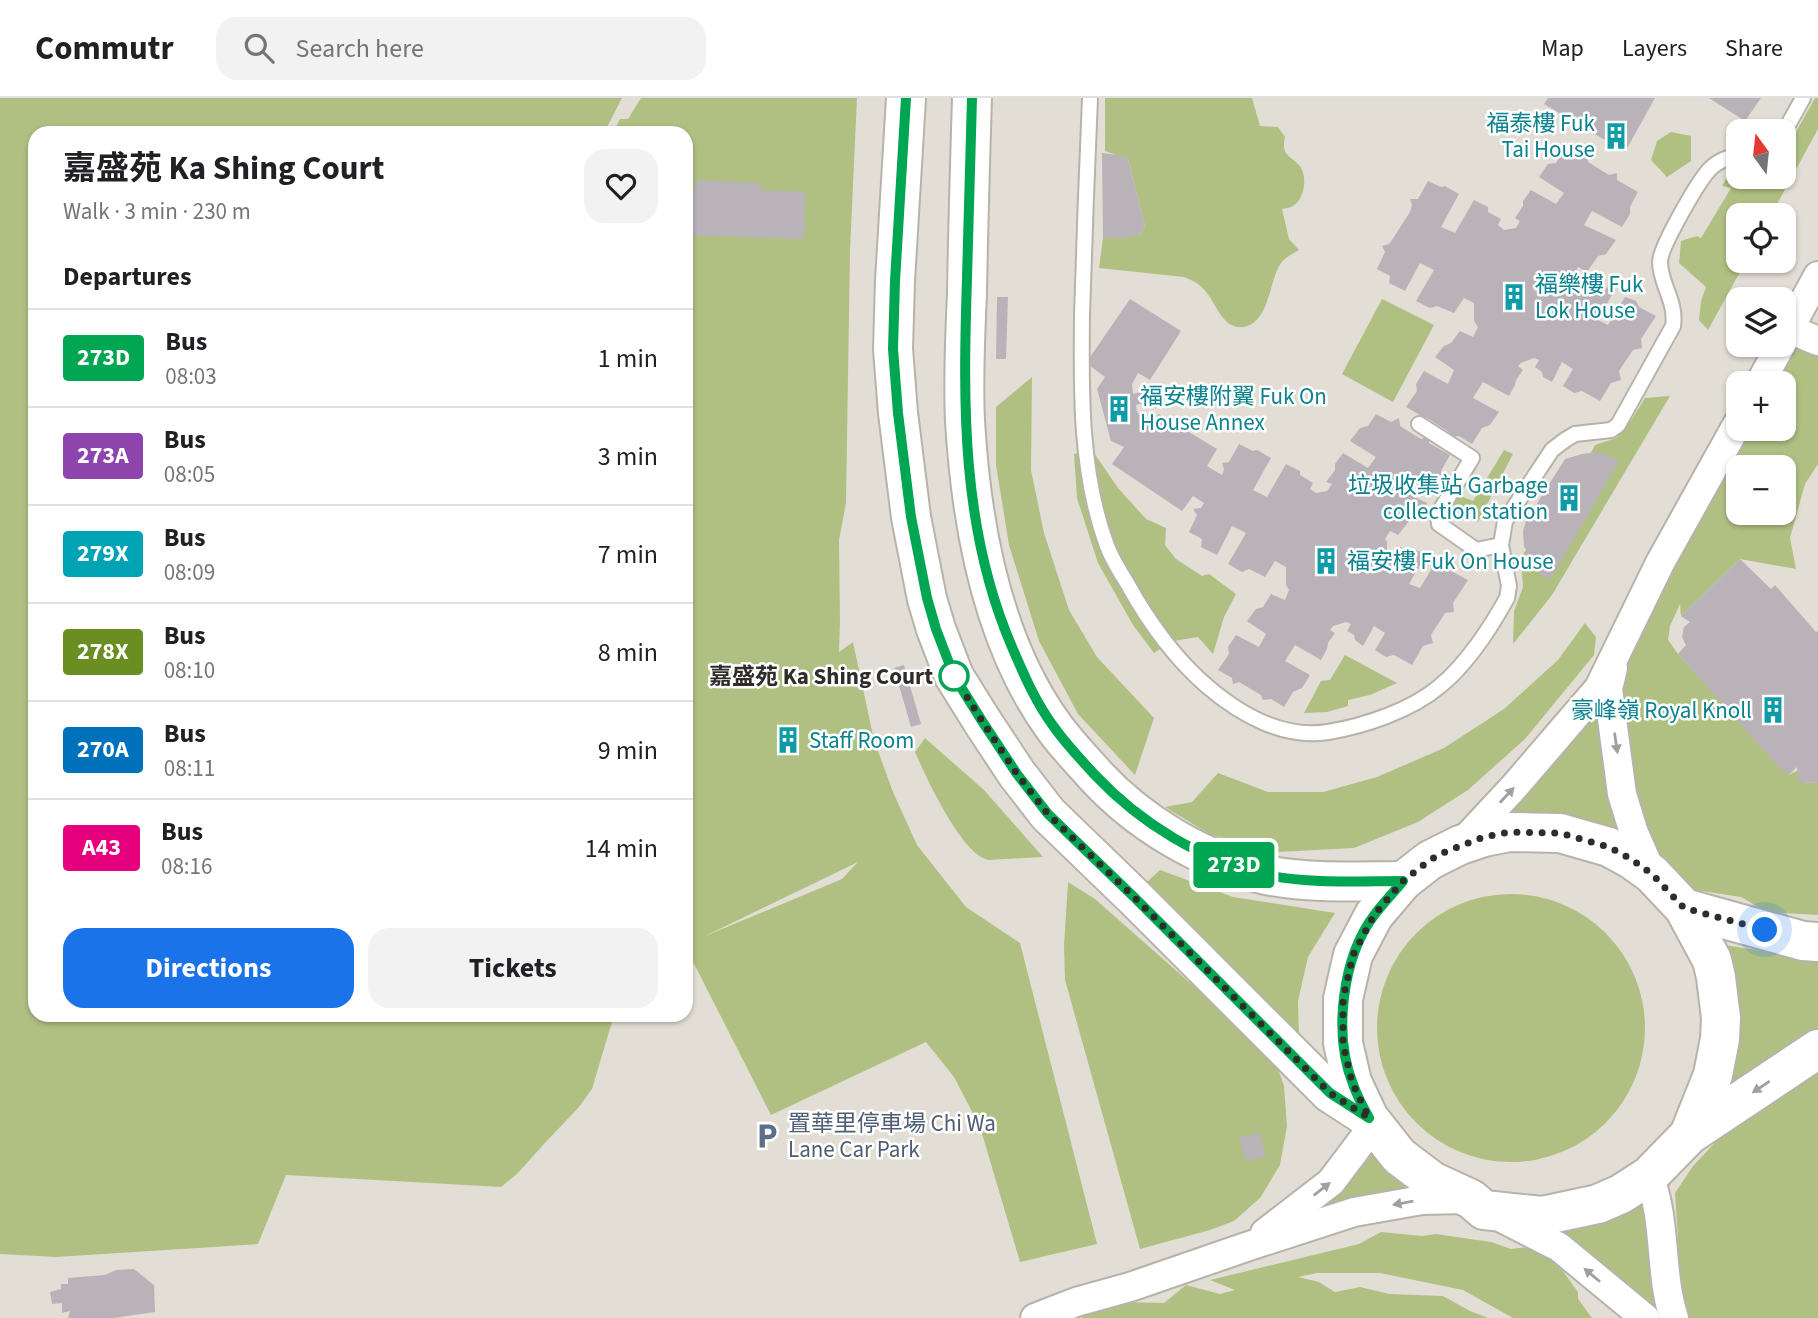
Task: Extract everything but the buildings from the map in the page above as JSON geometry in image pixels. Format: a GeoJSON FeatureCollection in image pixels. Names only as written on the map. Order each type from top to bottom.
{"type":"FeatureCollection","features":[{"type":"Feature","properties":{"kind":"main road"},"geometry":{"type":"LineString","coordinates":[[906,98],[893,349],[898,413],[911,517],[927,598],[954,676],[1010,764],[1048,814],[1330,1093],[1371,1122]]}},
{"type":"Feature","properties":{"kind":"main road"},"geometry":{"type":"LineString","coordinates":[[972,98],[965,365],[968,464],[982,555],[992,594],[1005,631],[1034,695],[1077,755],[1124,804],[1150,823],[1189,845],[1237,866],[1293,880],[1403,881]]}},
{"type":"Feature","properties":{"kind":"main road"},"geometry":{"type":"LineString","coordinates":[[1689,1135],[1713,1076],[1720,1039],[1721,1018],[1716,977],[1712,960],[1684,908],[1652,874],[1631,859],[1609,847],[1560,833],[1509,832],[1484,837],[1430,860],[1403,881],[1374,915],[1353,955],[1343,999],[1343,1044],[1352,1082],[1371,1122],[1399,1156],[1432,1181],[1477,1204],[1542,1216],[1598,1204],[1621,1195],[1649,1176],[1689,1135],[1818,1049]]}},
{"type":"Feature","properties":{"kind":"main road"},"geometry":{"type":"LineString","coordinates":[[1684,908],[1803,941],[1818,942]]}},
{"type":"Feature","properties":{"kind":"street"},"geometry":{"type":"LineString","coordinates":[[1796,316],[1818,276]]}},
{"type":"Feature","properties":{"kind":"street"},"geometry":{"type":"LineString","coordinates":[[1796,339],[1818,341]]}},
{"type":"Feature","properties":{"kind":"street"},"geometry":{"type":"LineString","coordinates":[[1460,845],[1599,688],[1660,563],[1728,441]]}},
{"type":"Feature","properties":{"kind":"street"},"geometry":{"type":"LineString","coordinates":[[1616,652],[1608,689],[1622,794],[1634,832],[1652,874]]}},
{"type":"Feature","properties":{"kind":"street"},"geometry":{"type":"LineString","coordinates":[[1249,1245],[1331,1182],[1371,1122]]}},
{"type":"Feature","properties":{"kind":"street"},"geometry":{"type":"LineString","coordinates":[[1649,1176],[1660,1210],[1667,1285],[1674,1318]]}},
{"type":"Feature","properties":{"kind":"street"},"geometry":{"type":"LineString","coordinates":[[1035,1318],[1076,1302],[1130,1287],[1354,1212],[1422,1199],[1477,1204],[1559,1247],[1645,1318]]}},
{"type":"Feature","properties":{"kind":"lane"},"geometry":{"type":"LineString","coordinates":[[1090,98],[1082,361],[1090,487],[1108,547],[1124,579],[1162,640],[1194,675],[1220,697],[1273,727],[1304,734],[1329,732],[1363,724],[1409,706],[1438,688],[1461,667],[1507,597],[1509,586],[1501,545],[1505,521],[1552,450],[1575,434],[1611,430],[1618,425],[1673,326],[1675,316],[1660,261],[1663,251],[1707,172],[1726,159]]}},
{"type":"Feature","properties":{"kind":"lane"},"geometry":{"type":"LineString","coordinates":[[1791,119],[1803,98]]}},
{"type":"Feature","properties":{"kind":"lane"},"geometry":{"type":"LineString","coordinates":[[1419,424],[1472,458],[1438,514],[1439,524],[1476,550],[1501,545]]}},
{"type":"Feature","properties":{"kind":"green space"},"geometry":{"type":"Polygon","coordinates":[[[0,98],[622,98],[608,126],[28,126],[28,1022],[612,1022],[592,1089],[579,1107],[517,1174],[501,1187],[286,1175],[258,1244],[56,1257],[0,1254],[0,98]]]}},
{"type":"Feature","properties":{"kind":"green space"},"geometry":{"type":"Polygon","coordinates":[[[641,98],[857,98],[850,251],[846,503],[839,540],[839,652],[853,642],[874,740],[893,792],[917,845],[966,907],[1020,943],[1097,1244],[1020,1262],[980,1127],[954,1077],[926,1042],[771,1115],[693,962],[693,126],[616,126],[620,119],[628,119],[641,98]],[[858,862],[703,937],[842,879],[858,862]]]}},
{"type":"Feature","properties":{"kind":"green space"},"geometry":{"type":"Polygon","coordinates":[[[1105,98],[1252,98],[1260,126],[1278,127],[1285,137],[1285,151],[1299,165],[1304,175],[1303,193],[1297,203],[1282,209],[1289,239],[1299,250],[1281,263],[1264,309],[1253,324],[1244,327],[1231,325],[1221,316],[1201,287],[1184,277],[1099,268],[1103,238],[1124,238],[1140,234],[1145,226],[1128,159],[1105,151],[1105,98]]]}},
{"type":"Feature","properties":{"kind":"green space"},"geometry":{"type":"Polygon","coordinates":[[[1815,98],[1818,98],[1818,129],[1796,169],[1796,132],[1815,98]]]}},
{"type":"Feature","properties":{"kind":"green space"},"geometry":{"type":"Polygon","coordinates":[[[1671,132],[1691,136],[1691,161],[1667,177],[1651,160],[1657,141],[1671,132]]]}},
{"type":"Feature","properties":{"kind":"green space"},"geometry":{"type":"Polygon","coordinates":[[[1730,189],[1785,189],[1778,203],[1726,203],[1726,273],[1739,273],[1732,287],[1726,287],[1726,297],[1708,330],[1699,320],[1706,287],[1679,263],[1681,241],[1697,236],[1701,238],[1730,189]]]}},
{"type":"Feature","properties":{"kind":"green space"},"geometry":{"type":"Polygon","coordinates":[[[1382,299],[1434,325],[1393,402],[1342,374],[1382,299]]]}},
{"type":"Feature","properties":{"kind":"green space"},"geometry":{"type":"Polygon","coordinates":[[[1806,341],[1818,344],[1818,464],[1805,484],[1796,516],[1796,455],[1726,455],[1726,525],[1794,525],[1790,538],[1796,569],[1740,559],[1681,616],[1680,604],[1670,626],[1668,640],[1789,775],[1802,768],[1802,782],[1818,783],[1818,915],[1767,912],[1741,897],[1689,889],[1649,867],[1484,837],[1599,688],[1709,480],[1726,433],[1726,441],[1796,441],[1796,371],[1771,371],[1787,357],[1796,357],[1796,350],[1806,341]]]}},
{"type":"Feature","properties":{"kind":"green space"},"geometry":{"type":"Polygon","coordinates":[[[1032,377],[1031,470],[1044,533],[1069,610],[1097,657],[1154,718],[1135,775],[1078,714],[1039,641],[1009,545],[996,465],[996,407],[1032,377]]]}},
{"type":"Feature","properties":{"kind":"green space"},"geometry":{"type":"Polygon","coordinates":[[[1670,396],[1552,595],[1513,644],[1514,611],[1523,587],[1521,557],[1577,480],[1595,445],[1616,438],[1645,398],[1670,396]]]}},
{"type":"Feature","properties":{"kind":"green space"},"geometry":{"type":"Polygon","coordinates":[[[1092,450],[1118,488],[1146,519],[1166,528],[1165,545],[1176,559],[1202,576],[1209,574],[1236,594],[1224,617],[1213,654],[1198,637],[1173,641],[1154,653],[1133,625],[1098,563],[1077,498],[1074,454],[1092,450]]]}},
{"type":"Feature","properties":{"kind":"green space"},"geometry":{"type":"Polygon","coordinates":[[[1504,450],[1513,454],[1478,522],[1452,509],[1450,499],[1456,494],[1473,501],[1504,450]]]}},
{"type":"Feature","properties":{"kind":"green space"},"geometry":{"type":"Polygon","coordinates":[[[1585,623],[1596,637],[1594,655],[1525,739],[1468,790],[1418,822],[1354,848],[1278,852],[1211,835],[1165,807],[1192,802],[1218,773],[1268,792],[1323,792],[1377,777],[1444,748],[1504,709],[1558,660],[1585,623]]]}},
{"type":"Feature","properties":{"kind":"green space"},"geometry":{"type":"Polygon","coordinates":[[[1345,655],[1397,683],[1370,695],[1348,700],[1348,706],[1327,712],[1304,713],[1321,681],[1330,680],[1345,655]]]}},
{"type":"Feature","properties":{"kind":"green space"},"geometry":{"type":"Polygon","coordinates":[[[925,738],[984,790],[1043,857],[988,860],[967,844],[946,813],[915,752],[925,738]]]}},
{"type":"Feature","properties":{"kind":"green space"},"geometry":{"type":"Polygon","coordinates":[[[1160,870],[1233,897],[1335,913],[1308,957],[1298,1001],[1299,1037],[1147,882],[1160,870]]]}},
{"type":"Feature","properties":{"kind":"green space"},"geometry":{"type":"Polygon","coordinates":[[[1068,882],[1095,899],[1274,1057],[1284,1086],[1287,1126],[1280,1165],[1260,1198],[1234,1221],[1140,1249],[1065,980],[1068,882]]]}},
{"type":"Feature","properties":{"kind":"green space"},"geometry":{"type":"Polygon","coordinates":[[[1511,894],[1550,900],[1574,910],[1596,925],[1614,943],[1629,965],[1639,989],[1645,1028],[1639,1067],[1629,1091],[1614,1113],[1596,1131],[1574,1146],[1550,1156],[1511,1162],[1472,1156],[1448,1146],[1426,1131],[1408,1113],[1393,1091],[1383,1067],[1377,1028],[1383,989],[1393,965],[1408,943],[1426,925],[1448,910],[1472,900],[1511,894]]]}},
{"type":"Feature","properties":{"kind":"green space"},"geometry":{"type":"Polygon","coordinates":[[[1718,944],[1818,957],[1818,1039],[1728,1085],[1740,1032],[1734,982],[1718,944]]]}},
{"type":"Feature","properties":{"kind":"green space"},"geometry":{"type":"Polygon","coordinates":[[[1818,1065],[1818,1318],[1651,1318],[1548,1240],[1689,1135],[1660,1210],[1667,1265],[1678,1238],[1675,1193],[1693,1166],[1725,1132],[1818,1065]]]}},
{"type":"Feature","properties":{"kind":"green space"},"geometry":{"type":"Polygon","coordinates":[[[1374,1125],[1471,1199],[1263,1235],[1374,1125]]]}},
{"type":"Feature","properties":{"kind":"green space"},"geometry":{"type":"Polygon","coordinates":[[[1381,1232],[1422,1236],[1436,1234],[1491,1242],[1511,1249],[1536,1246],[1562,1270],[1592,1318],[1513,1318],[1463,1290],[1380,1273],[1317,1273],[1298,1277],[1319,1282],[1335,1292],[1360,1287],[1389,1294],[1443,1296],[1488,1318],[1080,1318],[1119,1302],[1164,1303],[1186,1285],[1220,1294],[1235,1290],[1210,1280],[1359,1244],[1381,1232]]]}},
{"type":"Feature","properties":{"kind":"bus line","name":"273D"},"geometry":{"type":"LineString","coordinates":[[906,98],[893,349],[898,413],[911,517],[927,598],[954,676],[1017,774],[1048,814],[1330,1093],[1369,1118],[1352,1082],[1343,1044],[1343,999],[1353,955],[1374,915],[1403,881],[1293,880],[1264,874],[1210,856],[1150,823],[1124,804],[1103,783],[1053,725],[1034,695],[1005,631],[982,555],[968,464],[965,419],[972,98]]}},
{"type":"Feature","properties":{"kind":"place","name":"福泰樓 Fuk Tai House"},"geometry":{"type":"Point","coordinates":[1616,136]}},
{"type":"Feature","properties":{"kind":"place","name":"福樂樓 Fuk Lok House"},"geometry":{"type":"Point","coordinates":[1514,297]}},
{"type":"Feature","properties":{"kind":"place","name":"福安樓附翼 Fuk On House Annex"},"geometry":{"type":"Point","coordinates":[1119,409]}},
{"type":"Feature","properties":{"kind":"place","name":"垃圾收集站 Garbage collection station"},"geometry":{"type":"Point","coordinates":[1569,498]}},
{"type":"Feature","properties":{"kind":"place","name":"福安樓 Fuk On House"},"geometry":{"type":"Point","coordinates":[1326,561]}},
{"type":"Feature","properties":{"kind":"place","name":"嘉盛苑 Ka Shing Court"},"geometry":{"type":"Point","coordinates":[954,676]}},
{"type":"Feature","properties":{"kind":"place","name":"豪峰嶺 Royal Knoll"},"geometry":{"type":"Point","coordinates":[1773,710]}},
{"type":"Feature","properties":{"kind":"place","name":"Staff Room"},"geometry":{"type":"Point","coordinates":[788,740]}},
{"type":"Feature","properties":{"kind":"place","name":"置華里停車場 Chi Wa Lane Car Park"},"geometry":{"type":"Point","coordinates":[767,1136]}},
{"type":"Feature","properties":{"kind":"route"},"geometry":{"type":"LineString","coordinates":[[954,676],[1017,774],[1048,814],[1330,1093],[1369,1118],[1352,1082],[1343,1044],[1343,999],[1353,955],[1374,915],[1403,881],[1445,852],[1484,837],[1509,832],[1560,833],[1609,847],[1631,859],[1652,874],[1684,908],[1765,930]]}}]}
